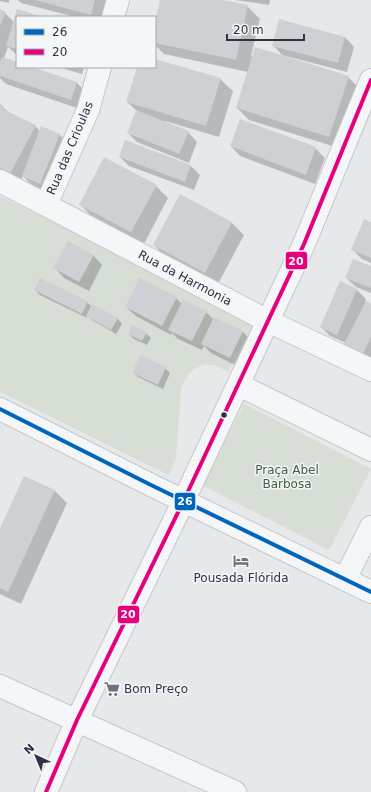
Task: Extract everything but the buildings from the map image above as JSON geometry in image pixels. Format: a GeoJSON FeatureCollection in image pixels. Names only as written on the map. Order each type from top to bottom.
{"type":"FeatureCollection","features":[{"type":"Feature","properties":{"kind":"street"},"geometry":{"type":"LineString","coordinates":[[113,16],[118,0]]}},
{"type":"Feature","properties":{"kind":"street","name":"Rua das Crioulas"},"geometry":{"type":"LineString","coordinates":[[46,205],[88,110],[100,68]]}},
{"type":"Feature","properties":{"kind":"street"},"geometry":{"type":"LineString","coordinates":[[46,792],[77,720],[239,385],[304,244],[371,80]]}},
{"type":"Feature","properties":{"kind":"street","name":"Rua da Harmonia"},"geometry":{"type":"LineString","coordinates":[[0,181],[268,321],[371,370]]}},
{"type":"Feature","properties":{"kind":"street"},"geometry":{"type":"LineString","coordinates":[[239,385],[371,450]]}},
{"type":"Feature","properties":{"kind":"street"},"geometry":{"type":"LineString","coordinates":[[0,409],[371,592]]}},
{"type":"Feature","properties":{"kind":"street"},"geometry":{"type":"LineString","coordinates":[[345,579],[371,527]]}},
{"type":"Feature","properties":{"kind":"street"},"geometry":{"type":"LineString","coordinates":[[0,686],[235,792]]}},
{"type":"Feature","properties":{"kind":"green space"},"geometry":{"type":"Polygon","coordinates":[[[0,196],[255,321],[228,372],[216,366],[204,365],[189,374],[183,384],[181,390],[176,458],[169,475],[0,392],[0,196]]]}},
{"type":"Feature","properties":{"kind":"green space","name":"Praça Abel Barbosa"},"geometry":{"type":"Polygon","coordinates":[[[244,404],[371,469],[329,550],[202,485],[244,404]]]}},
{"type":"Feature","properties":{"kind":"transit line","name":"20"},"geometry":{"type":"LineString","coordinates":[[46,792],[77,720],[184,500],[304,244],[371,80]]}},
{"type":"Feature","properties":{"kind":"transit line","name":"26"},"geometry":{"type":"LineString","coordinates":[[0,409],[151,485],[371,592]]}},
{"type":"Feature","properties":{"kind":"place","name":"Pousada Flórida"},"geometry":{"type":"Point","coordinates":[241,561]}},
{"type":"Feature","properties":{"kind":"place","name":"Bom Preço"},"geometry":{"type":"Point","coordinates":[112,689]}}]}
